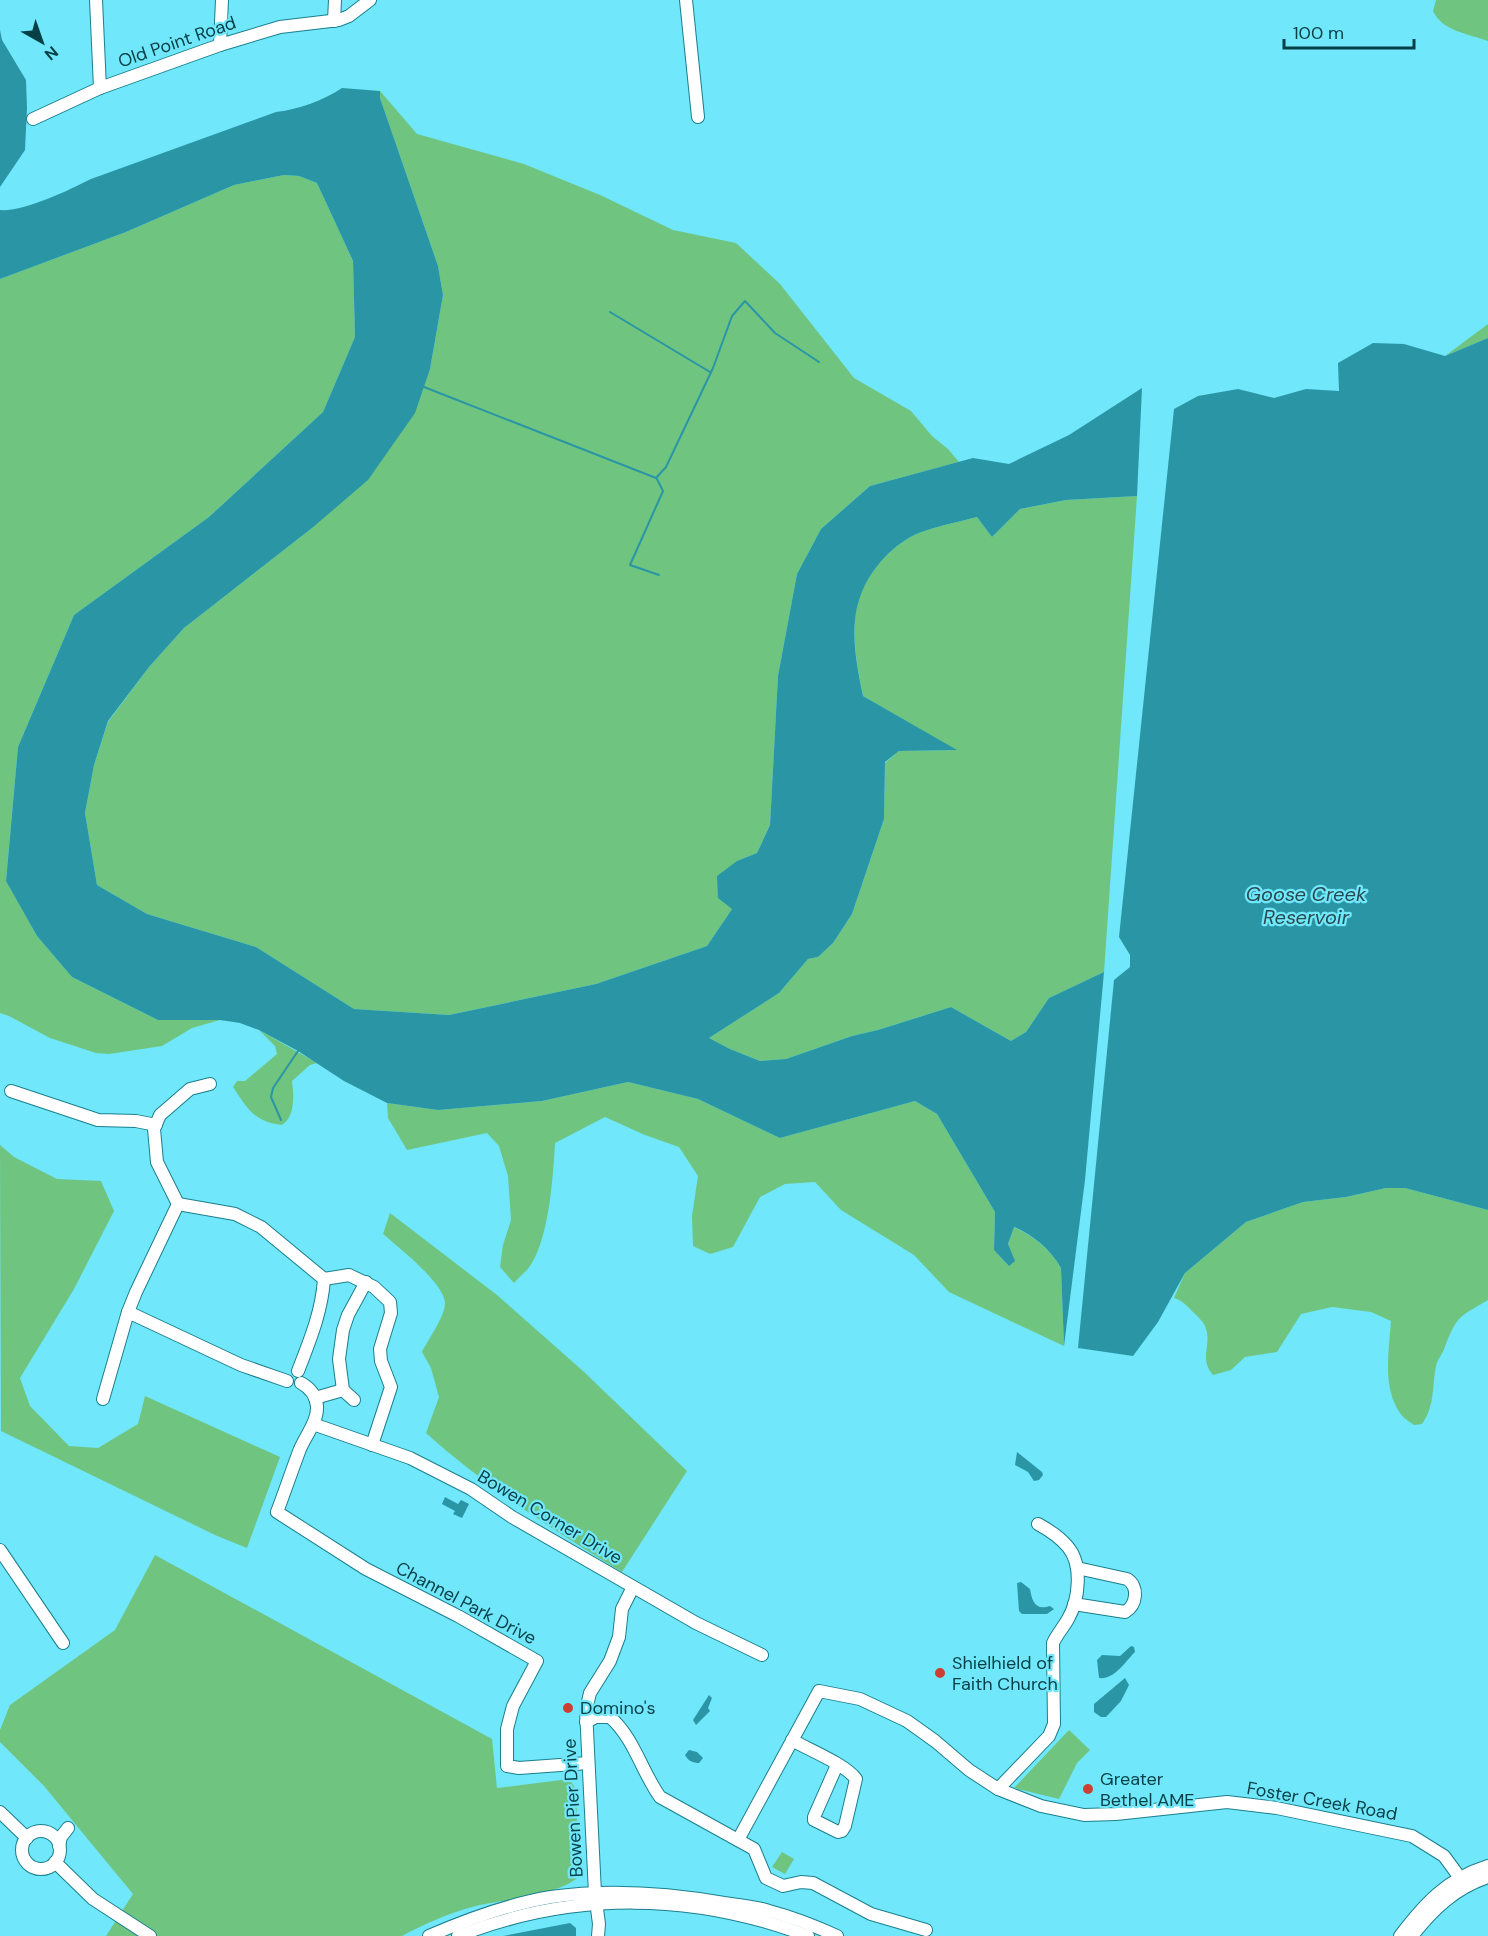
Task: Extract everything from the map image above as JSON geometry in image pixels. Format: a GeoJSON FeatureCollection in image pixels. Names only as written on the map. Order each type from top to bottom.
{"type":"FeatureCollection","features":[{"type":"Feature","properties":{"kind":"street"},"geometry":{"type":"LineString","coordinates":[[96,0],[100,88]]}},
{"type":"Feature","properties":{"kind":"street"},"geometry":{"type":"LineString","coordinates":[[220,45],[222,0]]}},
{"type":"Feature","properties":{"kind":"street"},"geometry":{"type":"LineString","coordinates":[[334,21],[335,0]]}},
{"type":"Feature","properties":{"kind":"street","name":"Old Point Road"},"geometry":{"type":"LineString","coordinates":[[33,119],[100,88],[220,45],[280,27],[334,21],[349,16],[370,0]]}},
{"type":"Feature","properties":{"kind":"street"},"geometry":{"type":"LineString","coordinates":[[686,0],[699,117]]}},
{"type":"Feature","properties":{"kind":"street"},"geometry":{"type":"LineString","coordinates":[[178,1204],[157,1162],[154,1129],[160,1115],[190,1089],[210,1084]]}},
{"type":"Feature","properties":{"kind":"street"},"geometry":{"type":"LineString","coordinates":[[11,1090],[98,1120],[136,1120],[156,1125]]}},
{"type":"Feature","properties":{"kind":"street"},"geometry":{"type":"LineString","coordinates":[[178,1204],[235,1214],[261,1227],[324,1279],[348,1275],[366,1282],[390,1302],[391,1313],[381,1349],[381,1360],[391,1387],[372,1445]]}},
{"type":"Feature","properties":{"kind":"street"},"geometry":{"type":"LineString","coordinates":[[103,1399],[128,1312],[178,1204]]}},
{"type":"Feature","properties":{"kind":"street"},"geometry":{"type":"LineString","coordinates":[[300,1377],[323,1300],[324,1279]]}},
{"type":"Feature","properties":{"kind":"street"},"geometry":{"type":"LineString","coordinates":[[354,1400],[343,1390],[339,1359],[343,1330],[348,1315],[366,1282]]}},
{"type":"Feature","properties":{"kind":"street"},"geometry":{"type":"LineString","coordinates":[[128,1312],[241,1365],[287,1381],[288,1373],[293,1370],[315,1398],[317,1408],[313,1424]]}},
{"type":"Feature","properties":{"kind":"street"},"geometry":{"type":"LineString","coordinates":[[315,1398],[343,1390]]}},
{"type":"Feature","properties":{"kind":"street","name":"Bowen Corner Drive"},"geometry":{"type":"LineString","coordinates":[[313,1424],[410,1458],[471,1489],[512,1517],[696,1623],[762,1655]]}},
{"type":"Feature","properties":{"kind":"street","name":"Channel Park Drive"},"geometry":{"type":"LineString","coordinates":[[313,1424],[300,1449],[277,1512],[366,1569],[458,1616],[537,1661],[513,1706],[507,1729],[507,1766],[519,1768],[588,1763]]}},
{"type":"Feature","properties":{"kind":"street"},"geometry":{"type":"LineString","coordinates":[[998,1789],[1049,1736],[1053,1724],[1054,1704],[1053,1643],[1058,1631],[1068,1619],[1078,1589],[1077,1568],[1070,1548],[1054,1533],[1038,1524]]}},
{"type":"Feature","properties":{"kind":"street"},"geometry":{"type":"LineString","coordinates":[[0,1550],[63,1643]]}},
{"type":"Feature","properties":{"kind":"street"},"geometry":{"type":"LineString","coordinates":[[1074,1604],[1125,1612],[1132,1605],[1136,1592],[1135,1586],[1127,1579],[1077,1568]]}},
{"type":"Feature","properties":{"kind":"street","name":"Bowen Pier Drive"},"geometry":{"type":"LineString","coordinates":[[598,1936],[585,1710],[590,1693],[610,1661],[619,1637],[622,1609],[633,1587]]}},
{"type":"Feature","properties":{"kind":"street","name":"Foster Creek Road"},"geometry":{"type":"LineString","coordinates":[[792,1740],[817,1687],[833,1694],[860,1699],[907,1721],[969,1770],[998,1789],[1041,1806],[1083,1815],[1116,1814],[1227,1802],[1277,1808],[1412,1836],[1444,1856],[1463,1881]]}},
{"type":"Feature","properties":{"kind":"street"},"geometry":{"type":"LineString","coordinates":[[586,1722],[596,1717],[610,1717],[620,1726],[660,1797],[754,1849],[766,1878],[774,1883],[783,1886],[801,1882],[813,1883],[872,1914],[926,1930]]}},
{"type":"Feature","properties":{"kind":"street"},"geometry":{"type":"LineString","coordinates":[[738,1840],[792,1740],[852,1773],[856,1779],[842,1831],[838,1832],[814,1820],[837,1765]]}},
{"type":"Feature","properties":{"kind":"street"},"geometry":{"type":"LineString","coordinates":[[0,1812],[27,1838]]}},
{"type":"Feature","properties":{"kind":"street"},"geometry":{"type":"LineString","coordinates":[[48,1833],[65,1826],[58,1857],[55,1862],[44,1868],[29,1864],[22,1850],[27,1838],[36,1832],[48,1833],[60,1846]]}},
{"type":"Feature","properties":{"kind":"street"},"geometry":{"type":"LineString","coordinates":[[55,1862],[93,1899],[150,1936]]}},
{"type":"Feature","properties":{"kind":"street"},"geometry":{"type":"LineString","coordinates":[[1400,1936],[1433,1897],[1488,1866]]}},
{"type":"Feature","properties":{"kind":"street"},"geometry":{"type":"LineString","coordinates":[[1412,1936],[1431,1912],[1463,1881],[1488,1876]]}},
{"type":"Feature","properties":{"kind":"street"},"geometry":{"type":"LineString","coordinates":[[459,1936],[520,1916],[596,1898],[657,1893],[766,1910],[805,1922],[837,1936]]}},
{"type":"Feature","properties":{"kind":"street"},"geometry":{"type":"LineString","coordinates":[[429,1936],[458,1923],[503,1908],[551,1897],[684,1905],[754,1918],[808,1936]]}},
{"type":"Feature","properties":{"kind":"green space"},"geometry":{"type":"Polygon","coordinates":[[[1436,0],[1488,0],[1488,41],[1457,31],[1443,23],[1433,11],[1436,0]]]}},
{"type":"Feature","properties":{"kind":"green space"},"geometry":{"type":"Polygon","coordinates":[[[380,91],[417,134],[524,164],[600,195],[673,230],[736,243],[780,284],[854,378],[911,411],[932,436],[959,462],[870,486],[821,529],[797,574],[778,676],[770,825],[757,853],[737,861],[732,909],[707,946],[596,984],[449,1015],[354,1009],[256,947],[147,914],[97,885],[85,813],[94,765],[108,722],[149,667],[184,628],[312,528],[430,369],[443,295],[438,266],[380,98],[380,91]]]}},
{"type":"Feature","properties":{"kind":"green space"},"geometry":{"type":"Polygon","coordinates":[[[284,175],[299,176],[317,183],[353,261],[355,337],[323,412],[209,517],[74,615],[18,747],[6,880],[37,936],[72,977],[158,1020],[220,1020],[192,1028],[162,1046],[109,1054],[96,1053],[50,1038],[0,1013],[0,279],[126,232],[234,185],[284,175]]]}},
{"type":"Feature","properties":{"kind":"green space"},"geometry":{"type":"Polygon","coordinates":[[[1488,324],[1488,338],[1445,356],[1488,324]]]}},
{"type":"Feature","properties":{"kind":"green space"},"geometry":{"type":"Polygon","coordinates":[[[1137,496],[1104,972],[1049,998],[1026,1032],[1011,1041],[951,1007],[852,1036],[786,1059],[760,1061],[709,1038],[779,993],[808,959],[818,957],[833,943],[852,914],[884,819],[885,763],[899,751],[956,750],[863,696],[856,658],[855,622],[857,605],[872,573],[901,543],[933,528],[977,517],[992,537],[1020,509],[1066,500],[1137,496]]]}},
{"type":"Feature","properties":{"kind":"green space"},"geometry":{"type":"Polygon","coordinates":[[[259,1030],[317,1063],[310,1065],[292,1081],[291,1111],[282,1125],[264,1121],[252,1113],[233,1087],[237,1081],[245,1081],[277,1054],[275,1046],[259,1030]]]}},
{"type":"Feature","properties":{"kind":"green space"},"geometry":{"type":"Polygon","coordinates":[[[628,1082],[698,1099],[780,1138],[915,1101],[937,1114],[995,1212],[994,1250],[1009,1266],[1008,1245],[1013,1227],[1040,1243],[1061,1268],[1064,1346],[949,1292],[914,1255],[841,1210],[815,1182],[785,1184],[760,1197],[733,1247],[710,1254],[693,1246],[692,1216],[698,1176],[679,1147],[605,1117],[555,1143],[545,1227],[534,1258],[527,1270],[514,1283],[500,1267],[503,1245],[511,1220],[508,1176],[499,1146],[487,1133],[407,1150],[388,1118],[387,1103],[438,1110],[542,1101],[628,1082]]]}},
{"type":"Feature","properties":{"kind":"green space"},"geometry":{"type":"Polygon","coordinates":[[[0,1145],[14,1157],[57,1179],[101,1181],[114,1211],[74,1289],[20,1378],[30,1406],[69,1446],[98,1448],[138,1424],[145,1396],[280,1457],[247,1548],[215,1535],[1,1431],[0,1145]]]}},
{"type":"Feature","properties":{"kind":"green space"},"geometry":{"type":"Polygon","coordinates":[[[1386,1188],[1405,1188],[1488,1210],[1488,1300],[1464,1315],[1455,1324],[1437,1364],[1431,1403],[1422,1424],[1414,1425],[1407,1420],[1394,1403],[1388,1368],[1391,1321],[1371,1312],[1332,1307],[1301,1314],[1277,1352],[1245,1357],[1231,1370],[1213,1375],[1206,1357],[1208,1339],[1204,1324],[1184,1303],[1174,1298],[1185,1273],[1246,1222],[1303,1202],[1346,1197],[1386,1188]]]}},
{"type":"Feature","properties":{"kind":"green space"},"geometry":{"type":"Polygon","coordinates":[[[390,1213],[497,1295],[583,1371],[687,1471],[622,1572],[521,1507],[472,1472],[426,1433],[439,1397],[431,1368],[422,1352],[440,1320],[445,1302],[436,1284],[428,1275],[383,1234],[390,1213]]]}},
{"type":"Feature","properties":{"kind":"green space"},"geometry":{"type":"Polygon","coordinates":[[[155,1555],[492,1739],[497,1788],[569,1779],[576,1789],[579,1876],[570,1883],[544,1893],[472,1907],[454,1913],[402,1936],[106,1936],[133,1894],[44,1786],[0,1742],[0,1730],[10,1705],[115,1630],[155,1555]]]}},
{"type":"Feature","properties":{"kind":"green space"},"geometry":{"type":"Polygon","coordinates":[[[1069,1730],[1090,1750],[1077,1763],[1059,1799],[1014,1788],[1069,1730]]]}},
{"type":"Feature","properties":{"kind":"green space"},"geometry":{"type":"Polygon","coordinates":[[[782,1852],[794,1859],[785,1874],[772,1867],[782,1852]]]}},
{"type":"Feature","properties":{"kind":"water"},"geometry":{"type":"Polygon","coordinates":[[[0,30],[2,40],[26,80],[27,108],[25,150],[0,187],[0,30]]]}},
{"type":"Feature","properties":{"kind":"water"},"geometry":{"type":"Polygon","coordinates":[[[342,88],[380,91],[380,98],[438,266],[443,295],[430,369],[415,413],[368,480],[312,528],[184,628],[149,667],[108,721],[94,765],[85,813],[97,885],[147,914],[256,947],[354,1009],[449,1015],[596,984],[707,946],[732,909],[718,898],[717,876],[737,861],[757,853],[770,825],[778,676],[797,574],[821,529],[870,486],[973,458],[1009,464],[1069,435],[1142,388],[1137,496],[1066,500],[1020,509],[992,537],[977,517],[933,528],[901,543],[872,573],[863,589],[855,622],[856,658],[863,696],[957,750],[899,751],[885,762],[884,819],[852,914],[833,943],[818,957],[808,959],[779,993],[709,1038],[760,1061],[786,1059],[852,1036],[951,1007],[1011,1041],[1026,1032],[1049,998],[1104,972],[1085,1180],[1064,1346],[1061,1268],[1040,1243],[1014,1227],[1008,1244],[1015,1261],[1009,1266],[994,1250],[995,1212],[937,1114],[915,1101],[780,1138],[698,1099],[628,1082],[542,1101],[438,1110],[387,1103],[344,1081],[298,1051],[259,1030],[240,1023],[220,1020],[158,1020],[72,977],[37,936],[6,881],[18,747],[74,615],[209,517],[323,412],[355,337],[353,261],[317,183],[299,176],[284,175],[234,185],[126,232],[0,279],[0,210],[34,204],[91,179],[276,112],[310,104],[342,88]]]}},
{"type":"Feature","properties":{"kind":"water","name":"Goose Creek Reservoir"},"geometry":{"type":"Polygon","coordinates":[[[1488,338],[1488,1210],[1405,1188],[1386,1188],[1346,1197],[1303,1202],[1246,1222],[1185,1273],[1158,1322],[1133,1356],[1078,1348],[1114,980],[1130,967],[1130,955],[1119,937],[1174,409],[1198,396],[1238,389],[1274,398],[1306,389],[1339,391],[1338,363],[1373,343],[1404,344],[1445,356],[1488,338]]]}},
{"type":"Feature","properties":{"kind":"water"},"geometry":{"type":"Polygon","coordinates":[[[1017,1452],[1042,1472],[1043,1475],[1039,1480],[1034,1481],[1028,1472],[1015,1465],[1017,1452]]]}},
{"type":"Feature","properties":{"kind":"water"},"geometry":{"type":"Polygon","coordinates":[[[445,1497],[458,1504],[461,1500],[469,1504],[462,1518],[453,1514],[455,1511],[442,1504],[445,1497]]]}},
{"type":"Feature","properties":{"kind":"water"},"geometry":{"type":"Polygon","coordinates":[[[1021,1582],[1030,1589],[1035,1604],[1041,1607],[1050,1606],[1054,1609],[1047,1614],[1022,1614],[1019,1611],[1017,1583],[1021,1582]]]}},
{"type":"Feature","properties":{"kind":"water"},"geometry":{"type":"Polygon","coordinates":[[[1131,1646],[1134,1647],[1135,1652],[1119,1670],[1110,1676],[1099,1678],[1097,1660],[1102,1655],[1120,1656],[1131,1646]]]}},
{"type":"Feature","properties":{"kind":"water"},"geometry":{"type":"Polygon","coordinates":[[[1125,1678],[1129,1685],[1121,1701],[1106,1717],[1101,1717],[1094,1712],[1094,1704],[1125,1678]]]}},
{"type":"Feature","properties":{"kind":"water"},"geometry":{"type":"Polygon","coordinates":[[[709,1695],[712,1698],[708,1708],[710,1711],[696,1725],[693,1720],[709,1695]]]}},
{"type":"Feature","properties":{"kind":"water"},"geometry":{"type":"Polygon","coordinates":[[[689,1750],[697,1752],[703,1758],[699,1763],[686,1757],[689,1750]]]}},
{"type":"Feature","properties":{"kind":"water"},"geometry":{"type":"Polygon","coordinates":[[[570,1923],[576,1928],[576,1936],[503,1936],[570,1923]]]}},
{"type":"Feature","properties":{"kind":"waterway"},"geometry":{"type":"LineString","coordinates":[[424,387],[656,478],[666,467],[713,368],[732,316],[745,301],[775,333],[819,362]]}},
{"type":"Feature","properties":{"kind":"waterway"},"geometry":{"type":"LineString","coordinates":[[610,312],[710,372]]}},
{"type":"Feature","properties":{"kind":"waterway"},"geometry":{"type":"LineString","coordinates":[[657,479],[663,491],[630,565],[659,575]]}},
{"type":"Feature","properties":{"kind":"waterway"},"geometry":{"type":"LineString","coordinates":[[281,1120],[271,1097],[273,1088],[298,1051]]}},
{"type":"Feature","properties":{"kind":"place","name":"Shielhield of Faith Church"},"geometry":{"type":"Point","coordinates":[940,1673]}},
{"type":"Feature","properties":{"kind":"place","name":"Domino's"},"geometry":{"type":"Point","coordinates":[568,1708]}},
{"type":"Feature","properties":{"kind":"place","name":"Greater Bethel AME"},"geometry":{"type":"Point","coordinates":[1088,1789]}}]}
